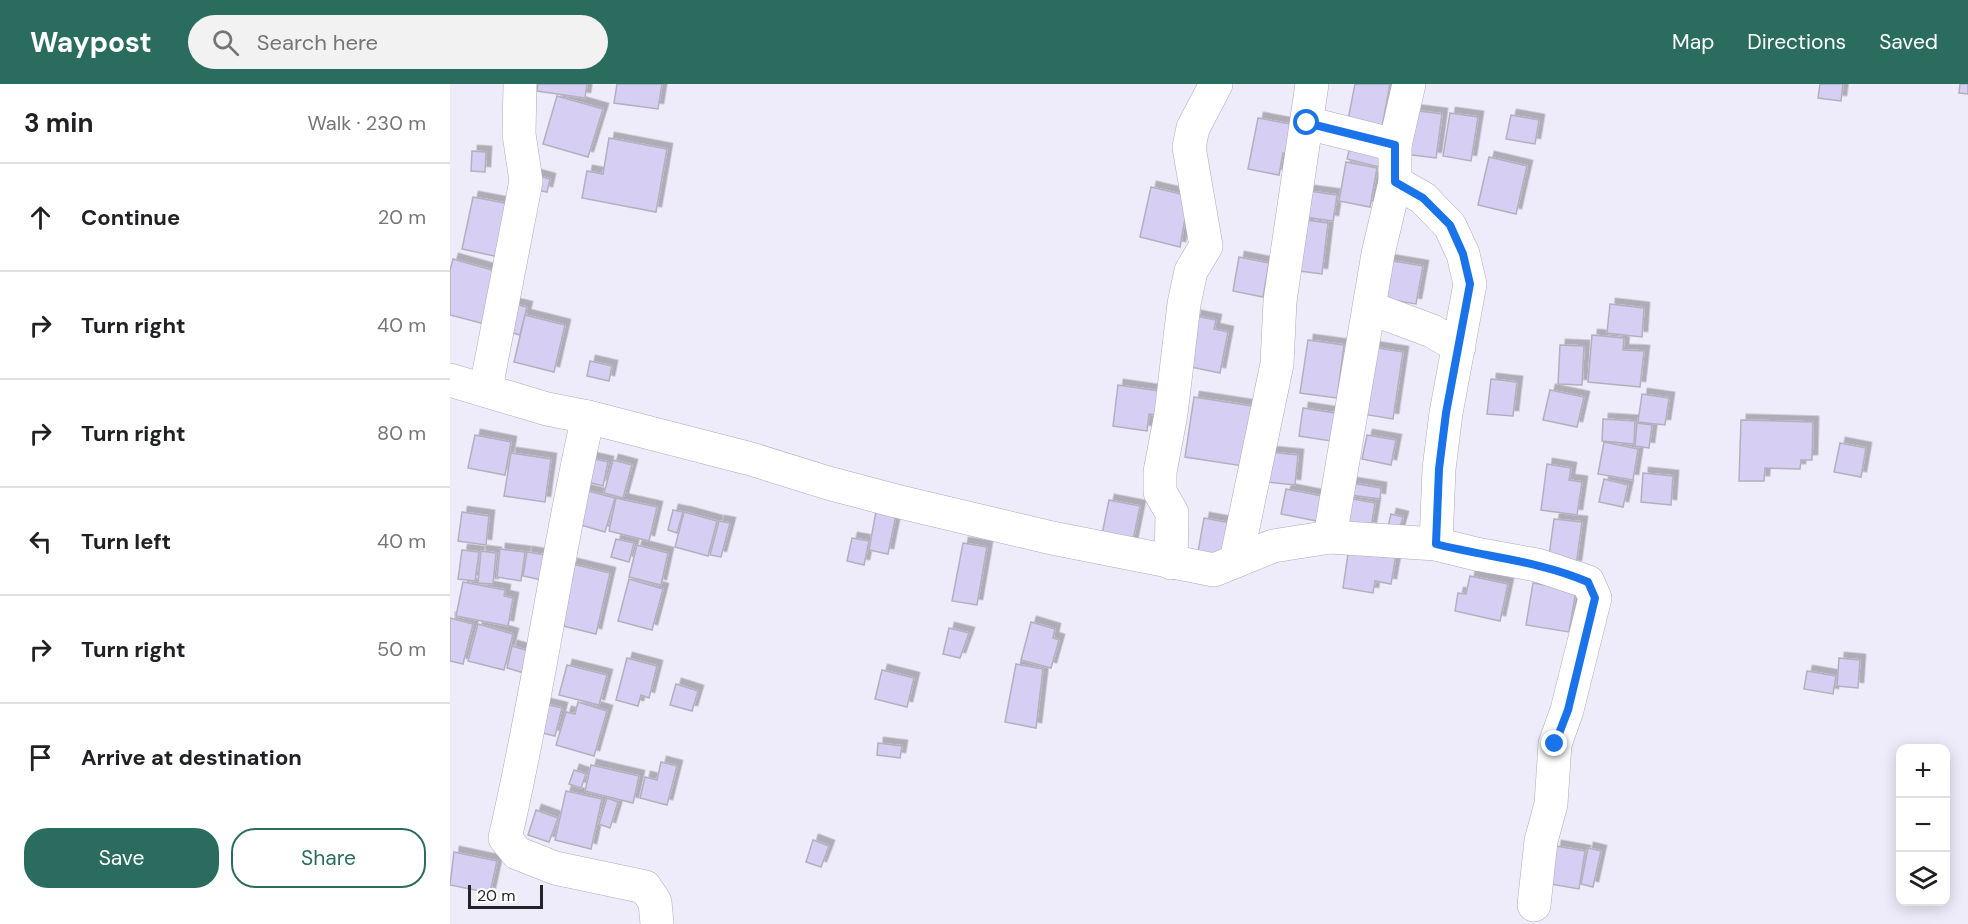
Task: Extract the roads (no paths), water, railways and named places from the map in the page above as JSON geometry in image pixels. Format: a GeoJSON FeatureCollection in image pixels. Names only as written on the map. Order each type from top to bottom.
{"type":"FeatureCollection","features":[{"type":"Feature","properties":{"kind":"street"},"geometry":{"type":"LineString","coordinates":[[486,388],[526,181],[519,134],[520,84]]}},
{"type":"Feature","properties":{"kind":"street"},"geometry":{"type":"LineString","coordinates":[[1171,563],[1172,513],[1160,492],[1160,472],[1171,414],[1184,304],[1191,272],[1206,246],[1189,147],[1193,128],[1216,84]]}},
{"type":"Feature","properties":{"kind":"street"},"geometry":{"type":"LineString","coordinates":[[1236,561],[1277,364],[1280,302],[1312,84]]}},
{"type":"Feature","properties":{"kind":"street"},"geometry":{"type":"LineString","coordinates":[[1330,537],[1378,254],[1395,182],[1395,145],[1408,84]]}},
{"type":"Feature","properties":{"kind":"street"},"geometry":{"type":"LineString","coordinates":[[1307,123],[1395,145]]}},
{"type":"Feature","properties":{"kind":"street"},"geometry":{"type":"LineString","coordinates":[[1395,182],[1423,198],[1450,225],[1463,254],[1470,284],[1462,317],[1459,347],[1446,413],[1439,469],[1436,544]]}},
{"type":"Feature","properties":{"kind":"street"},"geometry":{"type":"LineString","coordinates":[[1370,308],[1432,331],[1459,347]]}},
{"type":"Feature","properties":{"kind":"street"},"geometry":{"type":"LineString","coordinates":[[450,380],[486,388],[547,409],[588,417],[752,459],[884,498],[1052,538],[1171,563],[1214,570],[1273,546],[1330,537],[1436,544],[1570,574],[1588,582],[1595,598],[1568,710],[1555,744],[1551,804],[1539,851],[1534,905]]}},
{"type":"Feature","properties":{"kind":"street"},"geometry":{"type":"LineString","coordinates":[[588,417],[569,501],[538,685],[505,838],[517,853],[555,868],[645,887],[655,902],[657,924]]}}]}
